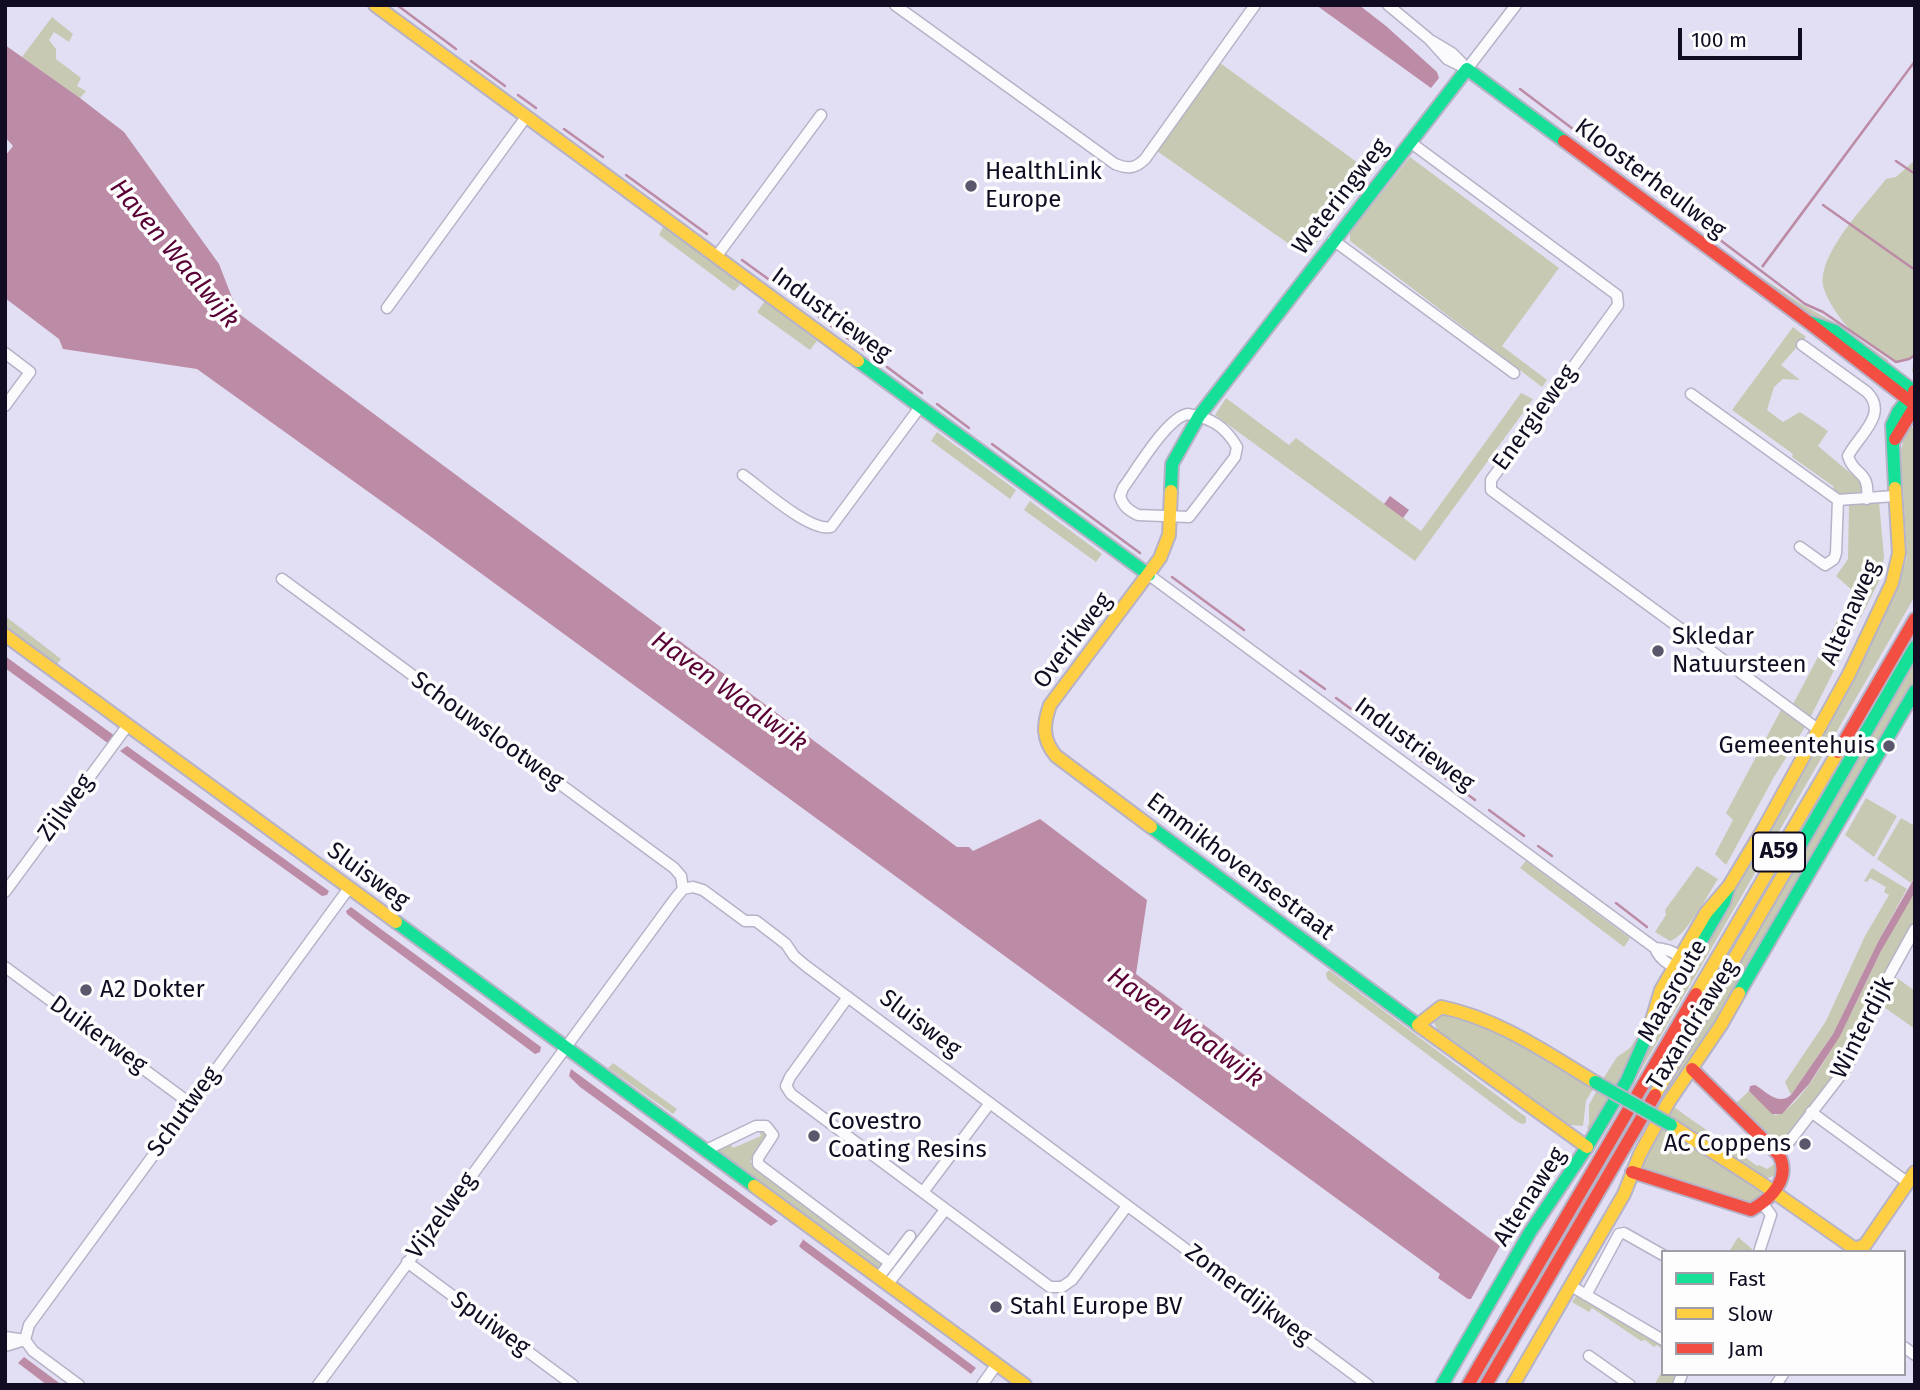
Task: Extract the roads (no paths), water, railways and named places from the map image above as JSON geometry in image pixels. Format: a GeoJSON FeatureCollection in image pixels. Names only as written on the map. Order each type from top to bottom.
{"type":"FeatureCollection","features":[{"type":"Feature","properties":{"kind":"main road","name":"Industrieweg"},"geometry":{"type":"LineString","coordinates":[[375,5],[1149,575]]}},
{"type":"Feature","properties":{"kind":"main road","name":"Weteringweg"},"geometry":{"type":"LineString","coordinates":[[1199,416],[1467,69]]}},
{"type":"Feature","properties":{"kind":"main road","name":"Kloosterheulweg"},"geometry":{"type":"LineString","coordinates":[[1467,69],[1808,322],[1835,331],[1914,397]]}},
{"type":"Feature","properties":{"kind":"main road","name":"Altenaweg"},"geometry":{"type":"LineString","coordinates":[[1442,1385],[1534,1225],[1587,1147],[1627,1080],[1680,963],[1724,902],[1730,886],[1849,674],[1892,583],[1899,553],[1892,425],[1914,397]]}},
{"type":"Feature","properties":{"kind":"main road"},"geometry":{"type":"LineString","coordinates":[[1149,575],[1168,535],[1172,464],[1199,416]]}},
{"type":"Feature","properties":{"kind":"main road","name":"Overikweg"},"geometry":{"type":"LineString","coordinates":[[1043,737],[1042,724],[1050,705],[1149,575]]}},
{"type":"Feature","properties":{"kind":"main road","name":"Maasroute"},"geometry":{"type":"LineString","coordinates":[[1468,1385],[1915,619]]}},
{"type":"Feature","properties":{"kind":"main road","name":"Sluisweg"},"geometry":{"type":"LineString","coordinates":[[5,635],[1025,1385]]}},
{"type":"Feature","properties":{"kind":"main road","name":"Maasroute"},"geometry":{"type":"LineString","coordinates":[[1486,1385],[1915,647]]}},
{"type":"Feature","properties":{"kind":"main road","name":"Taxandriaweg"},"geometry":{"type":"LineString","coordinates":[[1513,1385],[1624,1194],[1640,1154],[1668,1103],[1721,1025],[1915,691]]}},
{"type":"Feature","properties":{"kind":"main road","name":"Emmikhovensestraat"},"geometry":{"type":"LineString","coordinates":[[1043,737],[1056,756],[1587,1147]]}},
{"type":"Feature","properties":{"kind":"main road"},"geometry":{"type":"LineString","coordinates":[[1418,1025],[1441,1007],[1454,1009],[1506,1030],[1671,1125],[1773,1192],[1849,1247],[1858,1250],[1865,1245],[1911,1177]]}},
{"type":"Feature","properties":{"kind":"main road"},"geometry":{"type":"LineString","coordinates":[[1632,1172],[1742,1209],[1751,1210],[1763,1204],[1773,1192],[1783,1173],[1784,1165],[1779,1155],[1692,1069]]}},
{"type":"Feature","properties":{"kind":"street"},"geometry":{"type":"LineString","coordinates":[[895,5],[1115,164],[1127,168],[1138,167],[1145,159],[1255,5]]}},
{"type":"Feature","properties":{"kind":"street"},"geometry":{"type":"LineString","coordinates":[[1388,5],[1429,39],[1452,53],[1467,69]]}},
{"type":"Feature","properties":{"kind":"street","name":"Weteringweg"},"geometry":{"type":"LineString","coordinates":[[1467,69],[1516,5]]}},
{"type":"Feature","properties":{"kind":"street"},"geometry":{"type":"LineString","coordinates":[[716,257],[821,115]]}},
{"type":"Feature","properties":{"kind":"street"},"geometry":{"type":"LineString","coordinates":[[387,308],[526,117]]}},
{"type":"Feature","properties":{"kind":"street","name":"Energieweg"},"geometry":{"type":"LineString","coordinates":[[1410,142],[1616,295],[1618,305],[1491,480],[1491,490],[1819,730]]}},
{"type":"Feature","properties":{"kind":"street","name":"Energieweg"},"geometry":{"type":"LineString","coordinates":[[1333,240],[1514,373]]}},
{"type":"Feature","properties":{"kind":"street"},"geometry":{"type":"LineString","coordinates":[[1802,345],[1867,392],[1874,401],[1876,411],[1873,419],[1848,456],[1850,462],[1866,478],[1867,499]]}},
{"type":"Feature","properties":{"kind":"street"},"geometry":{"type":"LineString","coordinates":[[5,353],[30,372],[5,406]]}},
{"type":"Feature","properties":{"kind":"street"},"geometry":{"type":"LineString","coordinates":[[1691,394],[1838,500],[1895,496]]}},
{"type":"Feature","properties":{"kind":"street"},"geometry":{"type":"LineString","coordinates":[[743,475],[810,523],[823,529],[831,527],[920,407]]}},
{"type":"Feature","properties":{"kind":"street"},"geometry":{"type":"LineString","coordinates":[[1188,414],[1199,416],[1208,417],[1231,436],[1237,447],[1235,457],[1189,517],[1138,515],[1123,505],[1120,496],[1166,430],[1177,418],[1188,414]]}},
{"type":"Feature","properties":{"kind":"street","name":"Altenaweg"},"geometry":{"type":"LineString","coordinates":[[1800,547],[1825,565],[1834,559],[1838,500]]}},
{"type":"Feature","properties":{"kind":"street","name":"Industrieweg"},"geometry":{"type":"LineString","coordinates":[[1149,575],[1655,948],[1663,948],[1680,963]]}},
{"type":"Feature","properties":{"kind":"street","name":"Schouwslootweg"},"geometry":{"type":"LineString","coordinates":[[282,579],[674,868],[681,876],[683,889]]}},
{"type":"Feature","properties":{"kind":"street","name":"Zijlweg"},"geometry":{"type":"LineString","coordinates":[[5,892],[128,725]]}},
{"type":"Feature","properties":{"kind":"street"},"geometry":{"type":"LineString","coordinates":[[565,1047],[683,889],[693,887],[703,890],[745,920],[756,921],[786,944],[794,956],[848,998]]}},
{"type":"Feature","properties":{"kind":"street","name":"Schutweg"},"geometry":{"type":"LineString","coordinates":[[25,1339],[29,1325],[349,888]]}},
{"type":"Feature","properties":{"kind":"street","name":"Winterdijk"},"geometry":{"type":"LineString","coordinates":[[1779,1155],[1847,1068],[1883,987],[1915,929]]}},
{"type":"Feature","properties":{"kind":"street","name":"Duikerweg"},"geometry":{"type":"LineString","coordinates":[[5,967],[191,1104]]}},
{"type":"Feature","properties":{"kind":"street","name":"Sluisweg"},"geometry":{"type":"LineString","coordinates":[[848,998],[990,1103],[1127,1206],[1072,1280],[1062,1287],[1050,1287],[791,1094],[786,1086],[848,998]]}},
{"type":"Feature","properties":{"kind":"street","name":"Vijzelweg"},"geometry":{"type":"LineString","coordinates":[[318,1385],[565,1047]]}},
{"type":"Feature","properties":{"kind":"street"},"geometry":{"type":"LineString","coordinates":[[923,1192],[990,1103]]}},
{"type":"Feature","properties":{"kind":"street"},"geometry":{"type":"LineString","coordinates":[[1811,1112],[1911,1177]]}},
{"type":"Feature","properties":{"kind":"street"},"geometry":{"type":"LineString","coordinates":[[706,1150],[756,1126],[766,1126],[773,1135],[758,1157],[758,1164],[890,1263]]}},
{"type":"Feature","properties":{"kind":"street"},"geometry":{"type":"LineString","coordinates":[[1760,1250],[1770,1215],[1763,1204]]}},
{"type":"Feature","properties":{"kind":"street","name":"Zomerdijkweg"},"geometry":{"type":"LineString","coordinates":[[1127,1206],[1368,1385]]}},
{"type":"Feature","properties":{"kind":"street"},"geometry":{"type":"LineString","coordinates":[[884,1281],[945,1210]]}},
{"type":"Feature","properties":{"kind":"street"},"geometry":{"type":"LineString","coordinates":[[1586,1295],[1619,1234],[1624,1233],[1661,1254]]}},
{"type":"Feature","properties":{"kind":"street"},"geometry":{"type":"LineString","coordinates":[[884,1281],[890,1263],[910,1236]]}},
{"type":"Feature","properties":{"kind":"street","name":"Spuiweg"},"geometry":{"type":"LineString","coordinates":[[407,1262],[573,1385]]}},
{"type":"Feature","properties":{"kind":"street"},"geometry":{"type":"LineString","coordinates":[[1570,1286],[1661,1339]]}},
{"type":"Feature","properties":{"kind":"street"},"geometry":{"type":"LineString","coordinates":[[5,1337],[25,1339]]}},
{"type":"Feature","properties":{"kind":"street"},"geometry":{"type":"LineString","coordinates":[[5,1346],[25,1339]]}},
{"type":"Feature","properties":{"kind":"street"},"geometry":{"type":"LineString","coordinates":[[25,1339],[33,1351],[79,1385]]}},
{"type":"Feature","properties":{"kind":"street"},"geometry":{"type":"LineString","coordinates":[[1589,1356],[1630,1385]]}},
{"type":"Feature","properties":{"kind":"street"},"geometry":{"type":"LineString","coordinates":[[982,1385],[997,1364]]}},
{"type":"Feature","properties":{"kind":"water"},"geometry":{"type":"Polygon","coordinates":[[[1316,5],[1359,5],[1437,72],[1439,78],[1431,88],[1316,5]]]}},
{"type":"Feature","properties":{"kind":"water","name":"Haven Waalwijk"},"geometry":{"type":"Polygon","coordinates":[[[5,45],[124,132],[219,264],[238,313],[957,847],[969,847],[973,851],[1040,819],[1147,900],[1136,974],[1500,1246],[1471,1299],[1438,1278],[1440,1274],[197,369],[63,349],[59,339],[5,298],[5,156],[13,146],[5,137],[5,45]]]}},
{"type":"Feature","properties":{"kind":"water"},"geometry":{"type":"Polygon","coordinates":[[[1915,59],[1915,63],[1763,268],[1761,266],[1915,59]]]}},
{"type":"Feature","properties":{"kind":"water"},"geometry":{"type":"Polygon","coordinates":[[[1390,496],[1409,510],[1403,518],[1384,504],[1390,496]]]}},
{"type":"Feature","properties":{"kind":"water"},"geometry":{"type":"Polygon","coordinates":[[[5,656],[115,736],[109,744],[5,668],[5,656]]]}},
{"type":"Feature","properties":{"kind":"water"},"geometry":{"type":"Polygon","coordinates":[[[127,746],[329,891],[327,895],[322,896],[120,751],[127,746]]]}},
{"type":"Feature","properties":{"kind":"water"},"geometry":{"type":"Polygon","coordinates":[[[1915,877],[1915,892],[1881,951],[1840,1036],[1809,1084],[1782,1114],[1772,1114],[1749,1091],[1750,1086],[1755,1085],[1777,1099],[1791,1095],[1833,1034],[1879,940],[1915,877]]]}},
{"type":"Feature","properties":{"kind":"water"},"geometry":{"type":"Polygon","coordinates":[[[351,907],[541,1047],[540,1052],[535,1054],[365,928],[347,914],[346,911],[351,907]]]}},
{"type":"Feature","properties":{"kind":"water"},"geometry":{"type":"Polygon","coordinates":[[[571,1069],[778,1221],[771,1226],[580,1087],[569,1076],[571,1069]]]}},
{"type":"Feature","properties":{"kind":"water"},"geometry":{"type":"Polygon","coordinates":[[[801,1238],[976,1368],[971,1374],[802,1249],[799,1246],[803,1240],[801,1238]]]}},
{"type":"Feature","properties":{"kind":"water"},"geometry":{"type":"Polygon","coordinates":[[[24,1357],[62,1385],[47,1385],[18,1363],[24,1357]]]}},
{"type":"Feature","properties":{"kind":"waterway"},"geometry":{"type":"LineString","coordinates":[[397,5],[456,49]]}},
{"type":"Feature","properties":{"kind":"waterway"},"geometry":{"type":"LineString","coordinates":[[471,61],[505,86]]}},
{"type":"Feature","properties":{"kind":"waterway"},"geometry":{"type":"LineString","coordinates":[[1520,89],[1805,304],[1823,312],[1896,362],[1915,355]]}},
{"type":"Feature","properties":{"kind":"waterway"},"geometry":{"type":"LineString","coordinates":[[518,95],[536,108]]}},
{"type":"Feature","properties":{"kind":"waterway"},"geometry":{"type":"LineString","coordinates":[[564,129],[603,157]]}},
{"type":"Feature","properties":{"kind":"waterway"},"geometry":{"type":"LineString","coordinates":[[1896,161],[1915,174]]}},
{"type":"Feature","properties":{"kind":"waterway"},"geometry":{"type":"LineString","coordinates":[[626,175],[707,234]]}},
{"type":"Feature","properties":{"kind":"waterway"},"geometry":{"type":"LineString","coordinates":[[1823,205],[1915,270]]}},
{"type":"Feature","properties":{"kind":"waterway"},"geometry":{"type":"LineString","coordinates":[[742,260],[804,305]]}},
{"type":"Feature","properties":{"kind":"waterway"},"geometry":{"type":"LineString","coordinates":[[819,317],[834,328]]}},
{"type":"Feature","properties":{"kind":"waterway"},"geometry":{"type":"LineString","coordinates":[[846,337],[874,357]]}},
{"type":"Feature","properties":{"kind":"waterway"},"geometry":{"type":"LineString","coordinates":[[887,367],[922,393]]}},
{"type":"Feature","properties":{"kind":"waterway"},"geometry":{"type":"LineString","coordinates":[[937,404],[969,428]]}},
{"type":"Feature","properties":{"kind":"waterway"},"geometry":{"type":"LineString","coordinates":[[992,444],[1140,553]]}},
{"type":"Feature","properties":{"kind":"waterway"},"geometry":{"type":"LineString","coordinates":[[1172,577],[1244,630]]}},
{"type":"Feature","properties":{"kind":"waterway"},"geometry":{"type":"LineString","coordinates":[[1300,671],[1325,689]]}},
{"type":"Feature","properties":{"kind":"waterway"},"geometry":{"type":"LineString","coordinates":[[1336,698],[1391,738]]}},
{"type":"Feature","properties":{"kind":"waterway"},"geometry":{"type":"LineString","coordinates":[[1402,746],[1426,764]]}},
{"type":"Feature","properties":{"kind":"waterway"},"geometry":{"type":"LineString","coordinates":[[1437,772],[1475,800]]}},
{"type":"Feature","properties":{"kind":"waterway"},"geometry":{"type":"LineString","coordinates":[[1489,810],[1524,836]]}},
{"type":"Feature","properties":{"kind":"waterway"},"geometry":{"type":"LineString","coordinates":[[1538,846],[1552,856]]}},
{"type":"Feature","properties":{"kind":"waterway"},"geometry":{"type":"LineString","coordinates":[[1616,903],[1647,927]]}},
{"type":"Feature","properties":{"kind":"place","name":"HealthLink Europe"},"geometry":{"type":"Point","coordinates":[971,186]}},
{"type":"Feature","properties":{"kind":"place","name":"Skledar Natuursteen"},"geometry":{"type":"Point","coordinates":[1658,651]}},
{"type":"Feature","properties":{"kind":"place","name":"Gemeentehuis"},"geometry":{"type":"Point","coordinates":[1889,746]}},
{"type":"Feature","properties":{"kind":"place","name":"A2 Dokter"},"geometry":{"type":"Point","coordinates":[86,990]}},
{"type":"Feature","properties":{"kind":"place","name":"Covestro Coating Resins"},"geometry":{"type":"Point","coordinates":[814,1136]}},
{"type":"Feature","properties":{"kind":"place","name":"AC Coppens"},"geometry":{"type":"Point","coordinates":[1805,1144]}},
{"type":"Feature","properties":{"kind":"place","name":"Stahl Europe BV"},"geometry":{"type":"Point","coordinates":[996,1307]}}]}
